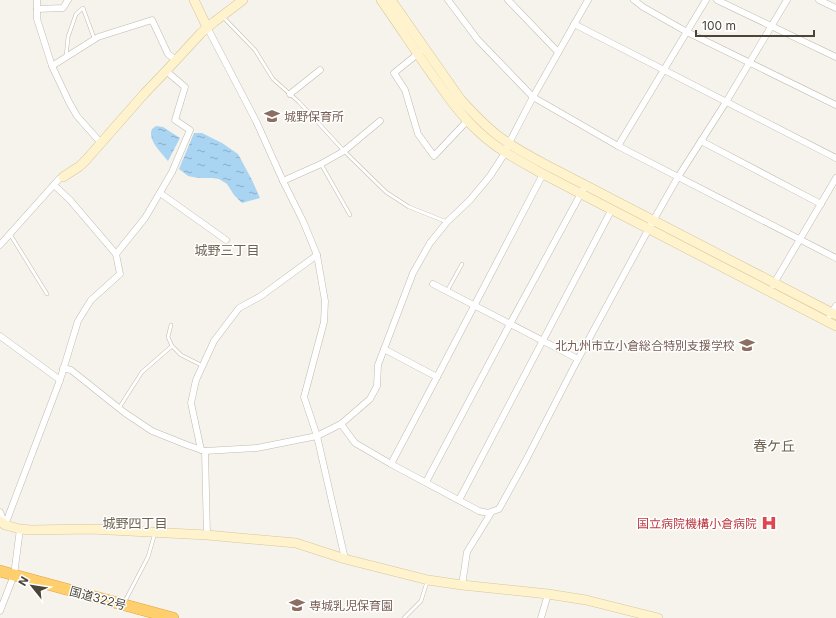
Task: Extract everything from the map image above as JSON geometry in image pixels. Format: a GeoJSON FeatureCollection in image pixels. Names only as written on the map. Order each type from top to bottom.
{"type":"FeatureCollection","features":[{"type":"Feature","properties":{"kind":"highway","name":"国道322号"},"geometry":{"type":"LineString","coordinates":[[0,570],[14,576],[123,604],[148,615],[173,618]]}},
{"type":"Feature","properties":{"kind":"street"},"geometry":{"type":"LineString","coordinates":[[37,0],[37,19],[52,66],[77,116],[101,143]]}},
{"type":"Feature","properties":{"kind":"street"},"geometry":{"type":"LineString","coordinates":[[37,9],[63,8],[68,0]]}},
{"type":"Feature","properties":{"kind":"street"},"geometry":{"type":"LineString","coordinates":[[194,0],[256,122],[303,221],[317,256],[325,301],[324,322],[304,397],[316,436],[345,559]]}},
{"type":"Feature","properties":{"kind":"street"},"geometry":{"type":"LineString","coordinates":[[0,245],[59,179],[80,166],[86,160],[144,94],[207,27],[244,0]]}},
{"type":"Feature","properties":{"kind":"street"},"geometry":{"type":"LineString","coordinates":[[381,0],[466,105],[487,127],[509,143],[612,209],[651,225],[835,312],[825,321]]}},
{"type":"Feature","properties":{"kind":"street"},"geometry":{"type":"LineString","coordinates":[[391,0],[444,92],[467,121],[505,153],[543,174],[583,189],[836,326]]}},
{"type":"Feature","properties":{"kind":"street"},"geometry":{"type":"LineString","coordinates":[[448,0],[478,40],[533,97],[618,146],[836,258]]}},
{"type":"Feature","properties":{"kind":"street"},"geometry":{"type":"LineString","coordinates":[[508,0],[558,52]]}},
{"type":"Feature","properties":{"kind":"street"},"geometry":{"type":"LineString","coordinates":[[63,368],[71,370],[119,408],[152,431],[203,450],[256,448],[316,436],[341,424],[370,399],[377,386],[378,365],[413,273],[430,243],[447,222],[470,200],[490,176],[505,153],[533,97],[588,0]]}},
{"type":"Feature","properties":{"kind":"street"},"geometry":{"type":"LineString","coordinates":[[634,0],[643,7],[687,32],[836,104]]}},
{"type":"Feature","properties":{"kind":"street"},"geometry":{"type":"LineString","coordinates":[[618,146],[706,0]]}},
{"type":"Feature","properties":{"kind":"street"},"geometry":{"type":"LineString","coordinates":[[717,0],[836,57]]}},
{"type":"Feature","properties":{"kind":"street"},"geometry":{"type":"LineString","coordinates":[[341,424],[355,443],[391,464],[479,511],[490,513],[499,510],[578,359],[678,177],[788,0]]}},
{"type":"Feature","properties":{"kind":"street"},"geometry":{"type":"LineString","coordinates":[[819,0],[836,8]]}},
{"type":"Feature","properties":{"kind":"street"},"geometry":{"type":"LineString","coordinates":[[52,66],[98,37],[152,20],[168,54],[176,60]]}},
{"type":"Feature","properties":{"kind":"street"},"geometry":{"type":"LineString","coordinates":[[574,24],[836,158]]}},
{"type":"Feature","properties":{"kind":"street"},"geometry":{"type":"LineString","coordinates":[[421,51],[394,73],[404,90],[418,134],[434,156],[467,121]]}},
{"type":"Feature","properties":{"kind":"street"},"geometry":{"type":"LineString","coordinates":[[290,94],[320,70]]}},
{"type":"Feature","properties":{"kind":"street"},"geometry":{"type":"LineString","coordinates":[[116,254],[145,218],[160,193],[172,172],[190,130],[175,120],[185,87],[166,71]]}},
{"type":"Feature","properties":{"kind":"street"},"geometry":{"type":"LineString","coordinates":[[284,181],[322,164],[344,151],[380,121]]}},
{"type":"Feature","properties":{"kind":"street"},"geometry":{"type":"LineString","coordinates":[[701,141],[821,204]]}},
{"type":"Feature","properties":{"kind":"street"},"geometry":{"type":"LineString","coordinates":[[391,464],[543,174]]}},
{"type":"Feature","properties":{"kind":"street"},"geometry":{"type":"LineString","coordinates":[[769,291],[836,178]]}},
{"type":"Feature","properties":{"kind":"street"},"geometry":{"type":"LineString","coordinates":[[3,523],[60,380],[78,321],[91,300],[120,274],[116,254],[70,200],[54,185]]}},
{"type":"Feature","properties":{"kind":"street"},"geometry":{"type":"LineString","coordinates":[[426,482],[583,189]]}},
{"type":"Feature","properties":{"kind":"street"},"geometry":{"type":"LineString","coordinates":[[160,193],[226,240]]}},
{"type":"Feature","properties":{"kind":"street"},"geometry":{"type":"LineString","coordinates":[[460,500],[612,209]]}},
{"type":"Feature","properties":{"kind":"street"},"geometry":{"type":"LineString","coordinates":[[207,534],[203,450],[191,402],[196,380],[214,341],[239,308],[261,296],[317,256]]}},
{"type":"Feature","properties":{"kind":"street"},"geometry":{"type":"LineString","coordinates":[[433,284],[578,359]]}},
{"type":"Feature","properties":{"kind":"street"},"geometry":{"type":"LineString","coordinates":[[0,336],[60,380]]}},
{"type":"Feature","properties":{"kind":"street"},"geometry":{"type":"LineString","coordinates":[[384,349],[437,377]]}},
{"type":"Feature","properties":{"kind":"street"},"geometry":{"type":"LineString","coordinates":[[0,512],[3,523]]}},
{"type":"Feature","properties":{"kind":"street"},"geometry":{"type":"LineString","coordinates":[[462,585],[468,552],[490,513]]}},
{"type":"Feature","properties":{"kind":"street"},"geometry":{"type":"LineString","coordinates":[[3,523],[20,529],[31,530],[91,529],[207,534],[296,543],[345,559],[428,580],[586,600],[658,618]]}},
{"type":"Feature","properties":{"kind":"street"},"geometry":{"type":"LineString","coordinates":[[0,611],[14,576],[20,529]]}},
{"type":"Feature","properties":{"kind":"street"},"geometry":{"type":"LineString","coordinates":[[541,618],[548,594]]}},
{"type":"Feature","properties":{"kind":"lane"},"geometry":{"type":"LineString","coordinates":[[66,57],[68,37],[76,14],[83,8],[94,39]]}},
{"type":"Feature","properties":{"kind":"lane"},"geometry":{"type":"LineString","coordinates":[[222,16],[255,50],[273,79],[299,102],[344,151],[386,192],[409,206],[447,222]]}},
{"type":"Feature","properties":{"kind":"lane"},"geometry":{"type":"LineString","coordinates":[[322,164],[350,215]]}},
{"type":"Feature","properties":{"kind":"lane"},"geometry":{"type":"LineString","coordinates":[[10,234],[47,294]]}},
{"type":"Feature","properties":{"kind":"lane"},"geometry":{"type":"LineString","coordinates":[[447,291],[462,264]]}},
{"type":"Feature","properties":{"kind":"lane"},"geometry":{"type":"LineString","coordinates":[[171,325],[168,337],[172,346],[180,355],[203,366]]}},
{"type":"Feature","properties":{"kind":"lane"},"geometry":{"type":"LineString","coordinates":[[119,408],[142,372],[172,346]]}},
{"type":"Feature","properties":{"kind":"lane"},"geometry":{"type":"LineString","coordinates":[[123,604],[148,557],[155,532]]}},
{"type":"Feature","properties":{"kind":"lane"},"geometry":{"type":"LineString","coordinates":[[404,618],[421,601],[428,580]]}},
{"type":"Feature","properties":{"kind":"water"},"geometry":{"type":"Polygon","coordinates":[[[156,126],[163,127],[180,138],[168,161],[153,142],[151,133],[152,129],[156,126]]]}},
{"type":"Feature","properties":{"kind":"water"},"geometry":{"type":"Polygon","coordinates":[[[194,133],[202,133],[222,143],[238,154],[260,198],[242,203],[234,195],[227,184],[219,179],[188,176],[179,169],[194,133]]]}},
{"type":"Feature","properties":{"kind":"place","name":"城野保育所"},"geometry":{"type":"Point","coordinates":[272,116]}},
{"type":"Feature","properties":{"kind":"place","name":"北九州市立小倉総合特別支援学校"},"geometry":{"type":"Point","coordinates":[747,345]}},
{"type":"Feature","properties":{"kind":"place","name":"国立病院機構小倉病院"},"geometry":{"type":"Point","coordinates":[769,523]}},
{"type":"Feature","properties":{"kind":"place","name":"専城乳児保育園"},"geometry":{"type":"Point","coordinates":[297,605]}},
{"type":"Feature","properties":{"kind":"district","name":"城野三丁目"},"geometry":{"type":"Point","coordinates":[227,250]}},
{"type":"Feature","properties":{"kind":"district","name":"春ケ丘"},"geometry":{"type":"Point","coordinates":[774,445]}},
{"type":"Feature","properties":{"kind":"district","name":"城野四丁目"},"geometry":{"type":"Point","coordinates":[135,523]}}]}
